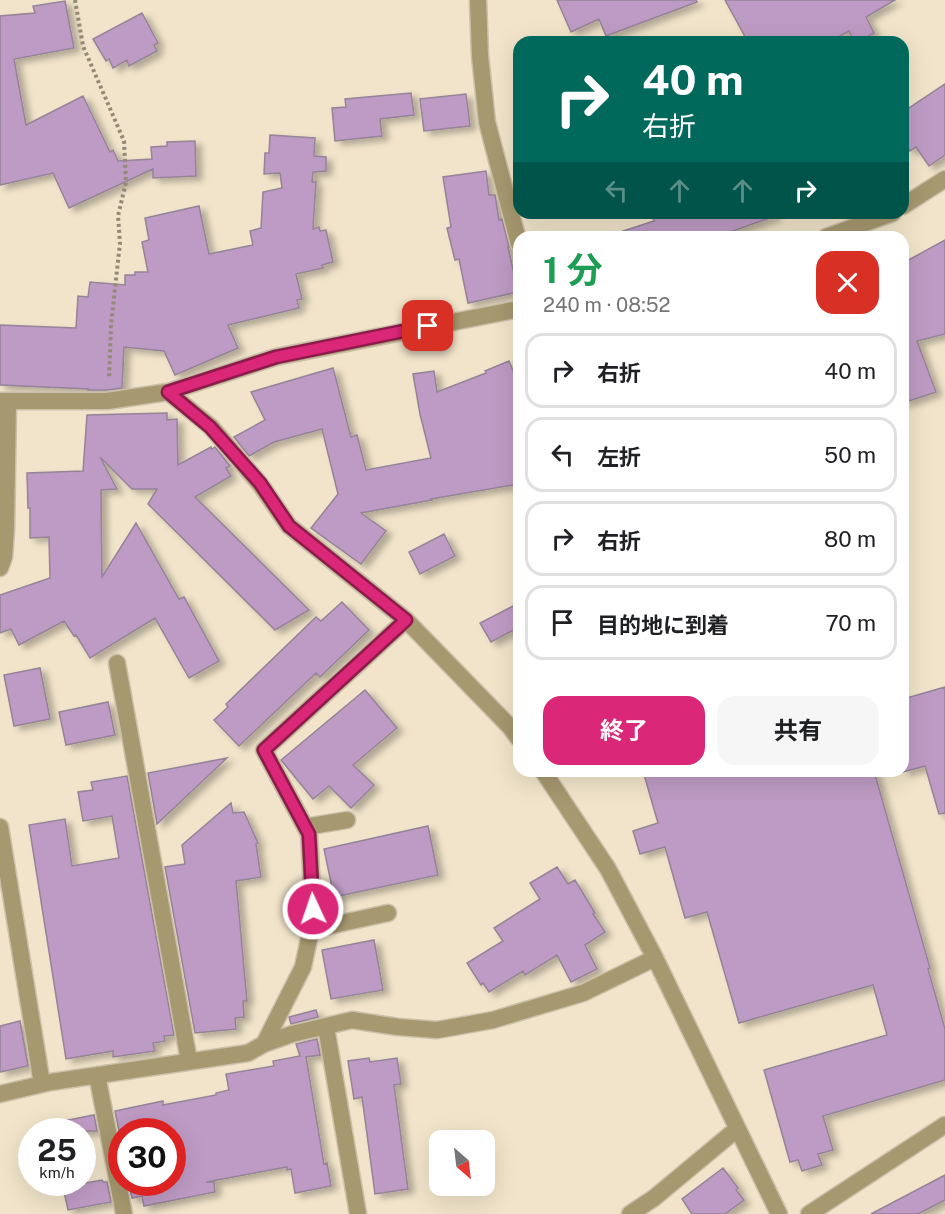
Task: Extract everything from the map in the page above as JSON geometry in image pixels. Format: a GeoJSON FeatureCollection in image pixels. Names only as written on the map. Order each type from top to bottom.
{"type":"FeatureCollection","features":[{"type":"Feature","properties":{"kind":"street"},"geometry":{"type":"LineString","coordinates":[[478,0],[480,56],[487,122],[516,231]]}},
{"type":"Feature","properties":{"kind":"street"},"geometry":{"type":"LineString","coordinates":[[909,202],[945,179]]}},
{"type":"Feature","properties":{"kind":"street"},"geometry":{"type":"LineString","coordinates":[[843,231],[876,219]]}},
{"type":"Feature","properties":{"kind":"street"},"geometry":{"type":"LineString","coordinates":[[0,568],[4,556],[6,529],[4,401],[107,401],[168,392],[276,357],[513,310]]}},
{"type":"Feature","properties":{"kind":"street"},"geometry":{"type":"LineString","coordinates":[[168,392],[210,427],[260,483],[289,526],[406,620],[513,731]]}},
{"type":"Feature","properties":{"kind":"street"},"geometry":{"type":"LineString","coordinates":[[264,1044],[303,967],[313,909],[309,834],[264,750],[406,620]]}},
{"type":"Feature","properties":{"kind":"street"},"geometry":{"type":"LineString","coordinates":[[117,663],[189,1061]]}},
{"type":"Feature","properties":{"kind":"street"},"geometry":{"type":"LineString","coordinates":[[547,777],[608,868],[655,958],[779,1214]]}},
{"type":"Feature","properties":{"kind":"street"},"geometry":{"type":"LineString","coordinates":[[305,827],[347,820]]}},
{"type":"Feature","properties":{"kind":"street"},"geometry":{"type":"LineString","coordinates":[[0,827],[42,1084]]}},
{"type":"Feature","properties":{"kind":"street"},"geometry":{"type":"LineString","coordinates":[[310,930],[387,913]]}},
{"type":"Feature","properties":{"kind":"street"},"geometry":{"type":"LineString","coordinates":[[0,1094],[42,1084],[248,1053],[264,1044],[292,1034],[352,1020],[437,1030],[493,1020],[583,993],[655,958]]}},
{"type":"Feature","properties":{"kind":"street"},"geometry":{"type":"LineString","coordinates":[[326,1027],[358,1214]]}},
{"type":"Feature","properties":{"kind":"street"},"geometry":{"type":"LineString","coordinates":[[97,1075],[124,1214]]}},
{"type":"Feature","properties":{"kind":"street"},"geometry":{"type":"LineString","coordinates":[[809,1214],[945,1125]]}},
{"type":"Feature","properties":{"kind":"street"},"geometry":{"type":"LineString","coordinates":[[630,1214],[654,1198],[737,1129]]}},
{"type":"Feature","properties":{"kind":"path"},"geometry":{"type":"LineString","coordinates":[[75,0],[83,46],[124,141],[126,182],[118,216],[120,243],[111,325],[107,401]]}},
{"type":"Feature","properties":{"kind":"building"},"geometry":{"type":"Polygon","coordinates":[[[557,0],[696,0],[697,2],[606,36],[599,19],[571,32],[557,0]]]}},
{"type":"Feature","properties":{"kind":"building"},"geometry":{"type":"Polygon","coordinates":[[[725,0],[895,0],[866,17],[874,33],[869,36],[851,36],[849,31],[840,36],[745,36],[725,0]]]}},
{"type":"Feature","properties":{"kind":"building"},"geometry":{"type":"Polygon","coordinates":[[[65,1],[74,48],[14,59],[26,125],[83,96],[110,152],[113,150],[118,161],[152,159],[151,147],[167,146],[167,142],[195,141],[196,176],[153,178],[153,169],[69,208],[53,173],[0,185],[0,16],[35,13],[33,6],[65,1]]]}},
{"type":"Feature","properties":{"kind":"building"},"geometry":{"type":"Polygon","coordinates":[[[142,13],[158,43],[154,45],[157,51],[129,66],[127,60],[113,68],[109,59],[106,61],[93,39],[142,13]]]}},
{"type":"Feature","properties":{"kind":"building"},"geometry":{"type":"Polygon","coordinates":[[[945,84],[945,155],[929,166],[916,147],[910,151],[909,149],[909,108],[945,84]]]}},
{"type":"Feature","properties":{"kind":"building"},"geometry":{"type":"Polygon","coordinates":[[[411,93],[414,115],[380,119],[382,136],[335,141],[332,108],[346,107],[345,99],[411,93]]]}},
{"type":"Feature","properties":{"kind":"building"},"geometry":{"type":"Polygon","coordinates":[[[466,94],[470,126],[424,131],[420,99],[466,94]]]}},
{"type":"Feature","properties":{"kind":"building"},"geometry":{"type":"Polygon","coordinates":[[[270,135],[315,138],[314,156],[326,157],[326,171],[313,172],[312,182],[316,182],[313,229],[319,227],[320,231],[326,230],[333,262],[322,265],[323,268],[296,274],[302,299],[297,300],[299,308],[228,325],[238,348],[175,375],[164,351],[124,347],[122,388],[88,390],[0,385],[0,325],[76,328],[78,296],[88,297],[90,282],[125,285],[125,275],[148,272],[142,242],[149,240],[145,218],[199,206],[209,254],[253,245],[250,231],[261,228],[263,192],[282,188],[280,173],[264,174],[265,153],[269,153],[270,135]]]}},
{"type":"Feature","properties":{"kind":"building"},"geometry":{"type":"Polygon","coordinates":[[[486,171],[489,195],[495,195],[499,220],[502,219],[509,247],[513,270],[513,293],[468,303],[459,259],[455,260],[447,228],[451,227],[443,177],[486,171]]]}},
{"type":"Feature","properties":{"kind":"building"},"geometry":{"type":"Polygon","coordinates":[[[653,219],[767,219],[733,231],[623,231],[654,221],[653,219]]]}},
{"type":"Feature","properties":{"kind":"building"},"geometry":{"type":"Polygon","coordinates":[[[945,240],[945,334],[917,341],[936,392],[909,401],[909,260],[945,240]]]}},
{"type":"Feature","properties":{"kind":"building"},"geometry":{"type":"Polygon","coordinates":[[[509,361],[513,371],[513,485],[361,513],[386,531],[361,564],[311,528],[338,494],[322,429],[274,442],[249,456],[234,437],[265,420],[251,392],[333,368],[351,437],[357,435],[366,470],[431,458],[413,374],[434,371],[437,392],[486,373],[485,371],[509,361]]]}},
{"type":"Feature","properties":{"kind":"building"},"geometry":{"type":"Polygon","coordinates":[[[167,413],[167,420],[177,419],[178,465],[215,447],[230,466],[226,468],[231,476],[195,497],[309,610],[275,630],[148,504],[157,489],[132,489],[100,457],[117,489],[101,490],[102,577],[136,523],[179,599],[184,597],[219,661],[189,678],[155,618],[90,658],[64,621],[19,645],[11,629],[0,633],[0,595],[50,578],[49,537],[30,538],[27,473],[83,471],[87,415],[167,413]]]}},
{"type":"Feature","properties":{"kind":"building"},"geometry":{"type":"Polygon","coordinates":[[[444,534],[455,556],[420,574],[409,552],[444,534]]]}},
{"type":"Feature","properties":{"kind":"building"},"geometry":{"type":"Polygon","coordinates":[[[342,602],[369,630],[320,677],[316,673],[239,746],[214,720],[228,707],[226,704],[316,617],[321,621],[342,602]]]}},
{"type":"Feature","properties":{"kind":"building"},"geometry":{"type":"Polygon","coordinates":[[[513,606],[513,630],[491,642],[480,623],[513,606]]]}},
{"type":"Feature","properties":{"kind":"building"},"geometry":{"type":"Polygon","coordinates":[[[40,668],[50,719],[14,726],[4,675],[40,668]]]}},
{"type":"Feature","properties":{"kind":"building"},"geometry":{"type":"Polygon","coordinates":[[[945,687],[945,813],[939,814],[925,766],[909,770],[909,697],[945,687]]]}},
{"type":"Feature","properties":{"kind":"building"},"geometry":{"type":"Polygon","coordinates":[[[365,690],[397,728],[353,765],[374,785],[351,808],[329,786],[313,799],[281,760],[365,690]]]}},
{"type":"Feature","properties":{"kind":"building"},"geometry":{"type":"Polygon","coordinates":[[[108,702],[115,735],[66,745],[59,712],[108,702]]]}},
{"type":"Feature","properties":{"kind":"building"},"geometry":{"type":"Polygon","coordinates":[[[227,758],[157,824],[148,773],[227,758]]]}},
{"type":"Feature","properties":{"kind":"building"},"geometry":{"type":"Polygon","coordinates":[[[127,776],[174,1035],[164,1036],[165,1041],[153,1043],[155,1051],[113,1057],[113,1051],[66,1059],[29,825],[65,819],[72,866],[119,858],[112,816],[83,821],[78,792],[93,790],[91,782],[127,776]]]}},
{"type":"Feature","properties":{"kind":"building"},"geometry":{"type":"Polygon","coordinates":[[[645,777],[876,777],[945,1029],[945,1080],[823,1116],[833,1150],[818,1154],[822,1165],[802,1171],[798,1160],[790,1162],[764,1070],[887,1035],[873,985],[739,1023],[707,912],[685,918],[665,847],[640,854],[633,831],[658,823],[645,777]]]}},
{"type":"Feature","properties":{"kind":"building"},"geometry":{"type":"Polygon","coordinates":[[[231,803],[233,813],[244,812],[258,843],[256,844],[261,877],[236,881],[247,1001],[243,1001],[244,1017],[235,1018],[236,1029],[195,1033],[165,867],[185,864],[182,845],[231,803]]]}},
{"type":"Feature","properties":{"kind":"building"},"geometry":{"type":"Polygon","coordinates":[[[428,826],[438,875],[334,897],[324,849],[428,826]]]}},
{"type":"Feature","properties":{"kind":"building"},"geometry":{"type":"Polygon","coordinates":[[[557,867],[568,884],[575,880],[605,932],[585,945],[597,969],[571,982],[557,955],[525,975],[523,971],[489,992],[483,983],[481,985],[467,963],[503,941],[494,928],[540,899],[530,883],[557,867]]]}},
{"type":"Feature","properties":{"kind":"building"},"geometry":{"type":"Polygon","coordinates":[[[374,940],[383,990],[331,999],[322,950],[374,940]]]}},
{"type":"Feature","properties":{"kind":"building"},"geometry":{"type":"Polygon","coordinates":[[[316,1010],[318,1017],[291,1024],[289,1017],[316,1010]]]}},
{"type":"Feature","properties":{"kind":"building"},"geometry":{"type":"Polygon","coordinates":[[[20,1021],[28,1066],[0,1072],[0,1026],[20,1021]]]}},
{"type":"Feature","properties":{"kind":"building"},"geometry":{"type":"Polygon","coordinates":[[[317,1039],[320,1055],[306,1057],[324,1164],[327,1163],[331,1186],[295,1193],[291,1169],[287,1170],[287,1167],[206,1182],[214,1182],[215,1192],[144,1206],[142,1196],[186,1196],[186,1118],[116,1118],[115,1111],[163,1101],[163,1105],[216,1095],[216,1093],[229,1090],[226,1074],[274,1066],[273,1061],[300,1056],[296,1044],[317,1039]]]}},
{"type":"Feature","properties":{"kind":"building"},"geometry":{"type":"Polygon","coordinates":[[[369,1058],[370,1062],[397,1058],[401,1084],[394,1085],[408,1189],[375,1194],[362,1097],[354,1099],[348,1061],[369,1058]]]}},
{"type":"Feature","properties":{"kind":"building"},"geometry":{"type":"Polygon","coordinates":[[[94,1115],[95,1118],[78,1118],[94,1115]]]}},
{"type":"Feature","properties":{"kind":"building"},"geometry":{"type":"Polygon","coordinates":[[[723,1168],[744,1200],[725,1214],[692,1214],[682,1199],[723,1168]]]}},
{"type":"Feature","properties":{"kind":"building"},"geometry":{"type":"Polygon","coordinates":[[[945,1175],[945,1200],[918,1214],[871,1214],[945,1175]]]}},
{"type":"Feature","properties":{"kind":"building"},"geometry":{"type":"Polygon","coordinates":[[[96,1181],[107,1182],[111,1202],[68,1210],[65,1196],[96,1196],[96,1181]]]}},
{"type":"Feature","properties":{"kind":"route"},"geometry":{"type":"LineString","coordinates":[[313,909],[309,834],[264,750],[406,620],[289,526],[260,483],[210,427],[168,392],[276,357],[428,326]]}}]}
